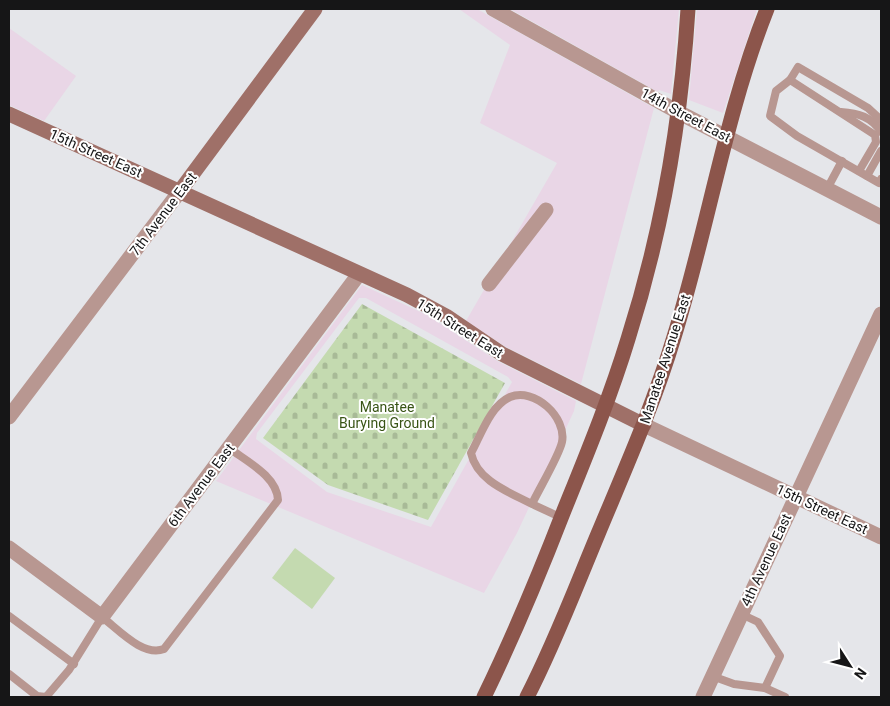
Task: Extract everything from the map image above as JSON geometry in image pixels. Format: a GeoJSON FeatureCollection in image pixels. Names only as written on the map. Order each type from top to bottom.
{"type":"FeatureCollection","features":[{"type":"Feature","properties":{"kind":"main road","name":"7th Avenue East"},"geometry":{"type":"LineString","coordinates":[[180,191],[315,9]]}},
{"type":"Feature","properties":{"kind":"main road"},"geometry":{"type":"LineString","coordinates":[[484,697],[562,518],[606,406],[649,267],[665,195],[678,112],[688,9]]}},
{"type":"Feature","properties":{"kind":"main road","name":"Manatee Avenue East"},"geometry":{"type":"LineString","coordinates":[[527,697],[562,620],[644,425],[674,336],[726,137],[748,62],[767,9]]}},
{"type":"Feature","properties":{"kind":"main road","name":"15th Street East"},"geometry":{"type":"LineString","coordinates":[[10,117],[180,191],[431,308],[502,354],[644,425]]}},
{"type":"Feature","properties":{"kind":"street","name":"14th Street East"},"geometry":{"type":"LineString","coordinates":[[493,9],[678,112],[881,217]]}},
{"type":"Feature","properties":{"kind":"street","name":"7th Avenue East"},"geometry":{"type":"LineString","coordinates":[[9,417],[180,191]]}},
{"type":"Feature","properties":{"kind":"street"},"geometry":{"type":"LineString","coordinates":[[490,284],[546,210]]}},
{"type":"Feature","properties":{"kind":"street","name":"6th Avenue East"},"geometry":{"type":"LineString","coordinates":[[102,617],[359,274]]}},
{"type":"Feature","properties":{"kind":"street","name":"4th Avenue East"},"geometry":{"type":"LineString","coordinates":[[703,697],[881,314]]}},
{"type":"Feature","properties":{"kind":"street","name":"15th Street East"},"geometry":{"type":"LineString","coordinates":[[644,425],[881,537]]}},
{"type":"Feature","properties":{"kind":"street"},"geometry":{"type":"LineString","coordinates":[[9,548],[102,617]]}},
{"type":"Feature","properties":{"kind":"lane"},"geometry":{"type":"LineString","coordinates":[[881,120],[868,108],[798,67],[790,80],[776,91],[770,116],[797,136],[879,183],[881,179]]}},
{"type":"Feature","properties":{"kind":"lane"},"geometry":{"type":"LineString","coordinates":[[790,80],[875,135],[876,142],[859,171]]}},
{"type":"Feature","properties":{"kind":"lane"},"geometry":{"type":"LineString","coordinates":[[840,112],[857,112],[872,121],[881,132]]}},
{"type":"Feature","properties":{"kind":"lane"},"geometry":{"type":"LineString","coordinates":[[867,176],[881,151]]}},
{"type":"Feature","properties":{"kind":"lane"},"geometry":{"type":"LineString","coordinates":[[826,189],[842,162]]}},
{"type":"Feature","properties":{"kind":"lane"},"geometry":{"type":"LineString","coordinates":[[532,504],[562,442],[562,428],[557,417],[546,406],[533,398],[510,397],[496,407],[471,453],[474,466],[484,476],[532,504],[562,518]]}},
{"type":"Feature","properties":{"kind":"lane"},"geometry":{"type":"LineString","coordinates":[[102,617],[146,650],[156,653],[164,650],[278,500],[277,491],[272,482],[229,448]]}},
{"type":"Feature","properties":{"kind":"lane"},"geometry":{"type":"LineString","coordinates":[[741,614],[758,622],[780,656],[765,688]]}},
{"type":"Feature","properties":{"kind":"lane"},"geometry":{"type":"LineString","coordinates":[[9,616],[74,664]]}},
{"type":"Feature","properties":{"kind":"lane","name":"6th Avenue East"},"geometry":{"type":"LineString","coordinates":[[46,697],[74,664],[102,617]]}},
{"type":"Feature","properties":{"kind":"lane"},"geometry":{"type":"LineString","coordinates":[[9,674],[37,696],[46,697]]}},
{"type":"Feature","properties":{"kind":"lane"},"geometry":{"type":"LineString","coordinates":[[712,676],[734,684],[765,688],[785,697]]}},
{"type":"Feature","properties":{"kind":"shaded area"},"geometry":{"type":"Polygon","coordinates":[[[459,9],[477,9],[654,108],[581,384],[506,347],[466,321],[557,163],[480,123],[510,45],[459,9]]]}},
{"type":"Feature","properties":{"kind":"shaded area"},"geometry":{"type":"Polygon","coordinates":[[[510,9],[679,9],[671,94],[659,90],[658,92],[510,9]]]}},
{"type":"Feature","properties":{"kind":"shaded area"},"geometry":{"type":"Polygon","coordinates":[[[697,9],[757,9],[723,113],[689,100],[697,9]]]}},
{"type":"Feature","properties":{"kind":"shaded area"},"geometry":{"type":"Polygon","coordinates":[[[9,28],[76,76],[44,121],[9,105],[9,28]]]}},
{"type":"Feature","properties":{"kind":"shaded area"},"geometry":{"type":"Polygon","coordinates":[[[362,285],[427,315],[499,362],[576,401],[574,411],[517,533],[484,593],[216,481],[362,285]],[[359,298],[257,433],[256,439],[327,492],[431,527],[512,382],[508,377],[366,298],[359,298]]]}},
{"type":"Feature","properties":{"kind":"green space","name":"Manatee Burying Ground"},"geometry":{"type":"Polygon","coordinates":[[[362,304],[505,383],[428,520],[328,485],[263,438],[362,304]]]}},
{"type":"Feature","properties":{"kind":"green space"},"geometry":{"type":"Polygon","coordinates":[[[295,548],[335,578],[312,609],[272,578],[295,548]]]}}]}
